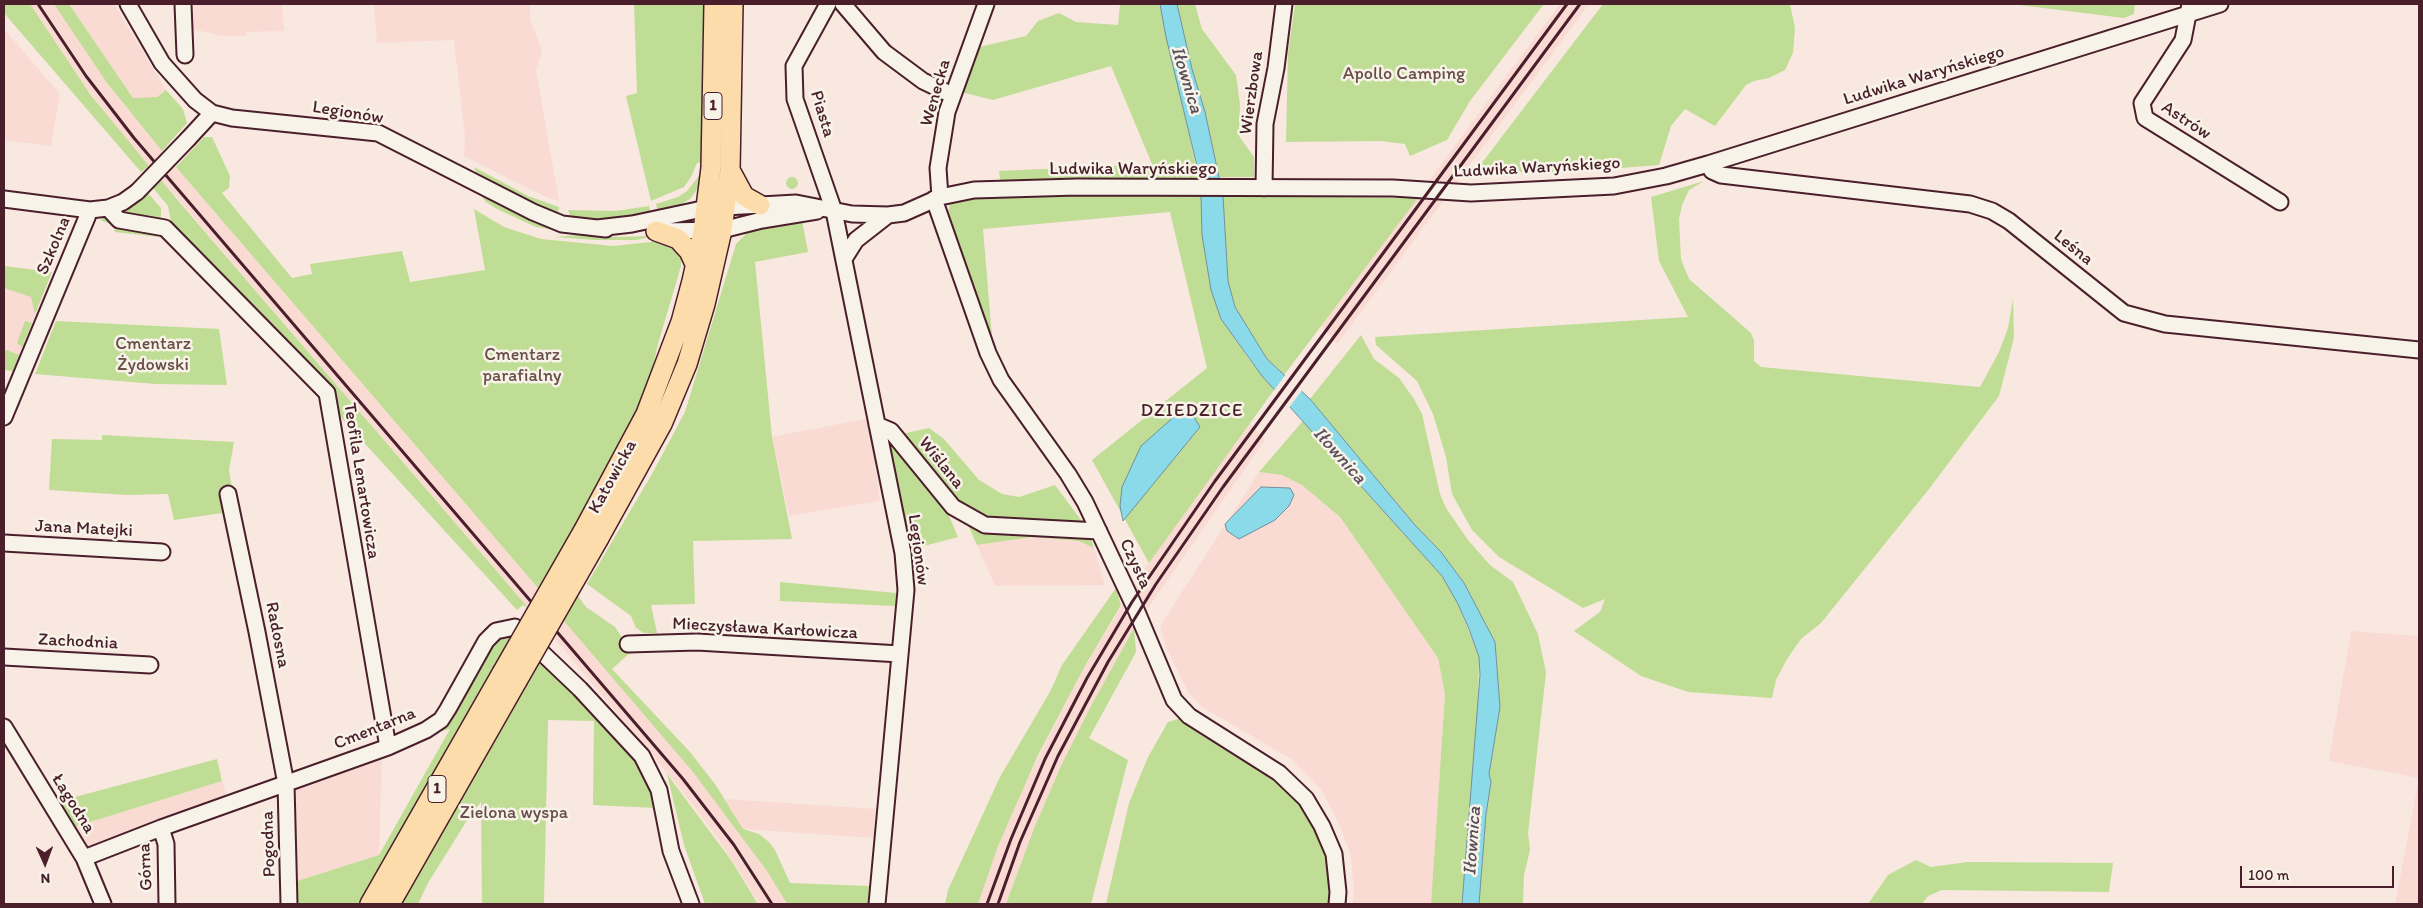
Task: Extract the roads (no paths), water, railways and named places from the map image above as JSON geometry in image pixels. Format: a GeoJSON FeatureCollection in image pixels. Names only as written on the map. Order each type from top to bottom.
{"type":"FeatureCollection","features":[{"type":"Feature","properties":{"kind":"main road","name":"Katowicka"},"geometry":{"type":"LineString","coordinates":[[370,904],[510,677],[592,534],[650,446],[674,397],[699,328],[712,230],[707,208],[713,146],[714,4]]}},
{"type":"Feature","properties":{"kind":"main road","name":"Katowicka"},"geometry":{"type":"LineString","coordinates":[[592,534],[650,406],[681,322],[696,266],[712,230],[726,207],[730,170],[733,4]]}},
{"type":"Feature","properties":{"kind":"main road"},"geometry":{"type":"LineString","coordinates":[[730,170],[744,196],[760,205]]}},
{"type":"Feature","properties":{"kind":"main road"},"geometry":{"type":"LineString","coordinates":[[656,231],[678,239],[689,251],[696,266]]}},
{"type":"Feature","properties":{"kind":"main road","name":"Katowicka"},"geometry":{"type":"LineString","coordinates":[[390,904],[510,677]]}},
{"type":"Feature","properties":{"kind":"street","name":"Legionów"},"geometry":{"type":"LineString","coordinates":[[128,4],[162,63],[194,100],[212,113],[232,118],[378,134],[533,212],[562,224],[656,231],[712,230],[762,220],[831,210]]}},
{"type":"Feature","properties":{"kind":"street"},"geometry":{"type":"LineString","coordinates":[[183,4],[184,55]]}},
{"type":"Feature","properties":{"kind":"street","name":"Piasta"},"geometry":{"type":"LineString","coordinates":[[828,4],[794,66],[793,83],[795,99],[831,210]]}},
{"type":"Feature","properties":{"kind":"street"},"geometry":{"type":"LineString","coordinates":[[844,4],[884,52],[923,82],[952,95]]}},
{"type":"Feature","properties":{"kind":"street","name":"Wenecka"},"geometry":{"type":"LineString","coordinates":[[937,198],[943,128],[952,95],[986,4]]}},
{"type":"Feature","properties":{"kind":"street","name":"Wierzbowa"},"geometry":{"type":"LineString","coordinates":[[1264,188],[1265,124],[1276,68],[1284,4]]}},
{"type":"Feature","properties":{"kind":"street","name":"Ludwika Waryńskiego"},"geometry":{"type":"LineString","coordinates":[[831,210],[888,216],[904,213],[937,198],[974,190],[1077,187],[1399,188],[1471,193],[1614,186],[1666,176],[1708,164],[2190,8],[2220,4]]}},
{"type":"Feature","properties":{"kind":"street","name":"Astrów"},"geometry":{"type":"LineString","coordinates":[[2190,8],[2183,40],[2142,103],[2146,118],[2280,202]]}},
{"type":"Feature","properties":{"kind":"street","name":"Szkolna"},"geometry":{"type":"LineString","coordinates":[[4,418],[90,210],[108,208],[123,202],[137,192],[212,113]]}},
{"type":"Feature","properties":{"kind":"street","name":"Leśna"},"geometry":{"type":"LineString","coordinates":[[1708,164],[1712,171],[1721,175],[1970,204],[1985,208],[2009,221],[2124,313],[2165,324],[2419,350]]}},
{"type":"Feature","properties":{"kind":"street","name":"Czysta"},"geometry":{"type":"LineString","coordinates":[[937,198],[976,322],[994,366],[1016,402],[1068,474],[1099,531],[1138,612],[1174,700],[1189,716],[1279,773],[1306,799],[1322,826],[1334,854],[1338,892],[1337,904]]}},
{"type":"Feature","properties":{"kind":"street"},"geometry":{"type":"LineString","coordinates":[[4,199],[90,210]]}},
{"type":"Feature","properties":{"kind":"street","name":"Legionów"},"geometry":{"type":"LineString","coordinates":[[598,228],[647,222],[707,208],[796,203],[831,210]]}},
{"type":"Feature","properties":{"kind":"street","name":"Teofila Lenartowicza"},"geometry":{"type":"LineString","coordinates":[[108,208],[119,220],[165,228],[327,393],[388,747]]}},
{"type":"Feature","properties":{"kind":"street","name":"Legionów"},"geometry":{"type":"LineString","coordinates":[[831,210],[844,258],[903,553],[906,590],[877,904]]}},
{"type":"Feature","properties":{"kind":"street"},"geometry":{"type":"LineString","coordinates":[[844,258],[856,240],[888,216]]}},
{"type":"Feature","properties":{"kind":"street","name":"Wiślana"},"geometry":{"type":"LineString","coordinates":[[877,425],[891,431],[953,507],[985,525],[1099,531]]}},
{"type":"Feature","properties":{"kind":"street","name":"Radosna"},"geometry":{"type":"LineString","coordinates":[[228,494],[258,632],[286,784]]}},
{"type":"Feature","properties":{"kind":"street","name":"Jana Matejki"},"geometry":{"type":"LineString","coordinates":[[4,543],[162,552]]}},
{"type":"Feature","properties":{"kind":"street","name":"Cmentarna"},"geometry":{"type":"LineString","coordinates":[[84,858],[161,828],[388,747],[426,730],[441,720],[486,641],[496,631],[515,627],[603,712],[642,756],[659,790],[671,851],[691,904]]}},
{"type":"Feature","properties":{"kind":"street","name":"Mieczysława Karłowicza"},"geometry":{"type":"LineString","coordinates":[[628,644],[697,642],[900,654]]}},
{"type":"Feature","properties":{"kind":"street","name":"Zachodnia"},"geometry":{"type":"LineString","coordinates":[[4,657],[150,665]]}},
{"type":"Feature","properties":{"kind":"street","name":"Łagodna"},"geometry":{"type":"LineString","coordinates":[[4,727],[84,858],[103,904]]}},
{"type":"Feature","properties":{"kind":"street","name":"Pogodna"},"geometry":{"type":"LineString","coordinates":[[286,784],[289,904]]}},
{"type":"Feature","properties":{"kind":"street","name":"Górna"},"geometry":{"type":"LineString","coordinates":[[161,828],[166,844],[167,904]]}},
{"type":"Feature","properties":{"kind":"water","name":"Iłownica"},"geometry":{"type":"Polygon","coordinates":[[[1160,4],[1177,4],[1192,69],[1205,112],[1223,196],[1228,281],[1235,307],[1267,359],[1310,399],[1414,524],[1441,552],[1464,583],[1495,642],[1500,707],[1489,774],[1491,782],[1486,814],[1479,904],[1462,904],[1480,675],[1479,657],[1458,604],[1442,576],[1262,376],[1221,319],[1211,290],[1202,235],[1201,196],[1197,166],[1160,4]]]}},
{"type":"Feature","properties":{"kind":"water"},"geometry":{"type":"Polygon","coordinates":[[[1187,405],[1200,427],[1123,521],[1120,506],[1122,487],[1141,446],[1187,405]]]}},
{"type":"Feature","properties":{"kind":"water"},"geometry":{"type":"Polygon","coordinates":[[[1261,487],[1290,488],[1294,495],[1289,506],[1275,520],[1239,539],[1227,531],[1225,524],[1261,487]]]}},
{"type":"Feature","properties":{"kind":"railway"},"geometry":{"type":"LineString","coordinates":[[38,4],[86,76],[134,138],[683,779],[734,845],[772,904]]}},
{"type":"Feature","properties":{"kind":"railway"},"geometry":{"type":"LineString","coordinates":[[987,904],[1011,839],[1045,759],[1087,678],[1132,602],[1215,481],[1567,4]]}},
{"type":"Feature","properties":{"kind":"railway"},"geometry":{"type":"LineString","coordinates":[[998,904],[1020,842],[1058,756],[1108,662],[1156,584],[1223,487],[1580,4]]}},
{"type":"Feature","properties":{"kind":"district","name":"DZIEDZICE"},"geometry":{"type":"Point","coordinates":[1192,411]}},
{"type":"Feature","properties":{"kind":"park label","name":"Apollo Camping"},"geometry":{"type":"Point","coordinates":[1404,74]}},
{"type":"Feature","properties":{"kind":"park label","name":"Cmentarz Żydowski"},"geometry":{"type":"Point","coordinates":[153,354]}},
{"type":"Feature","properties":{"kind":"park label","name":"Cmentarz parafialny"},"geometry":{"type":"Point","coordinates":[522,365]}},
{"type":"Feature","properties":{"kind":"park label","name":"Zielona wyspa"},"geometry":{"type":"Point","coordinates":[514,813]}}]}
